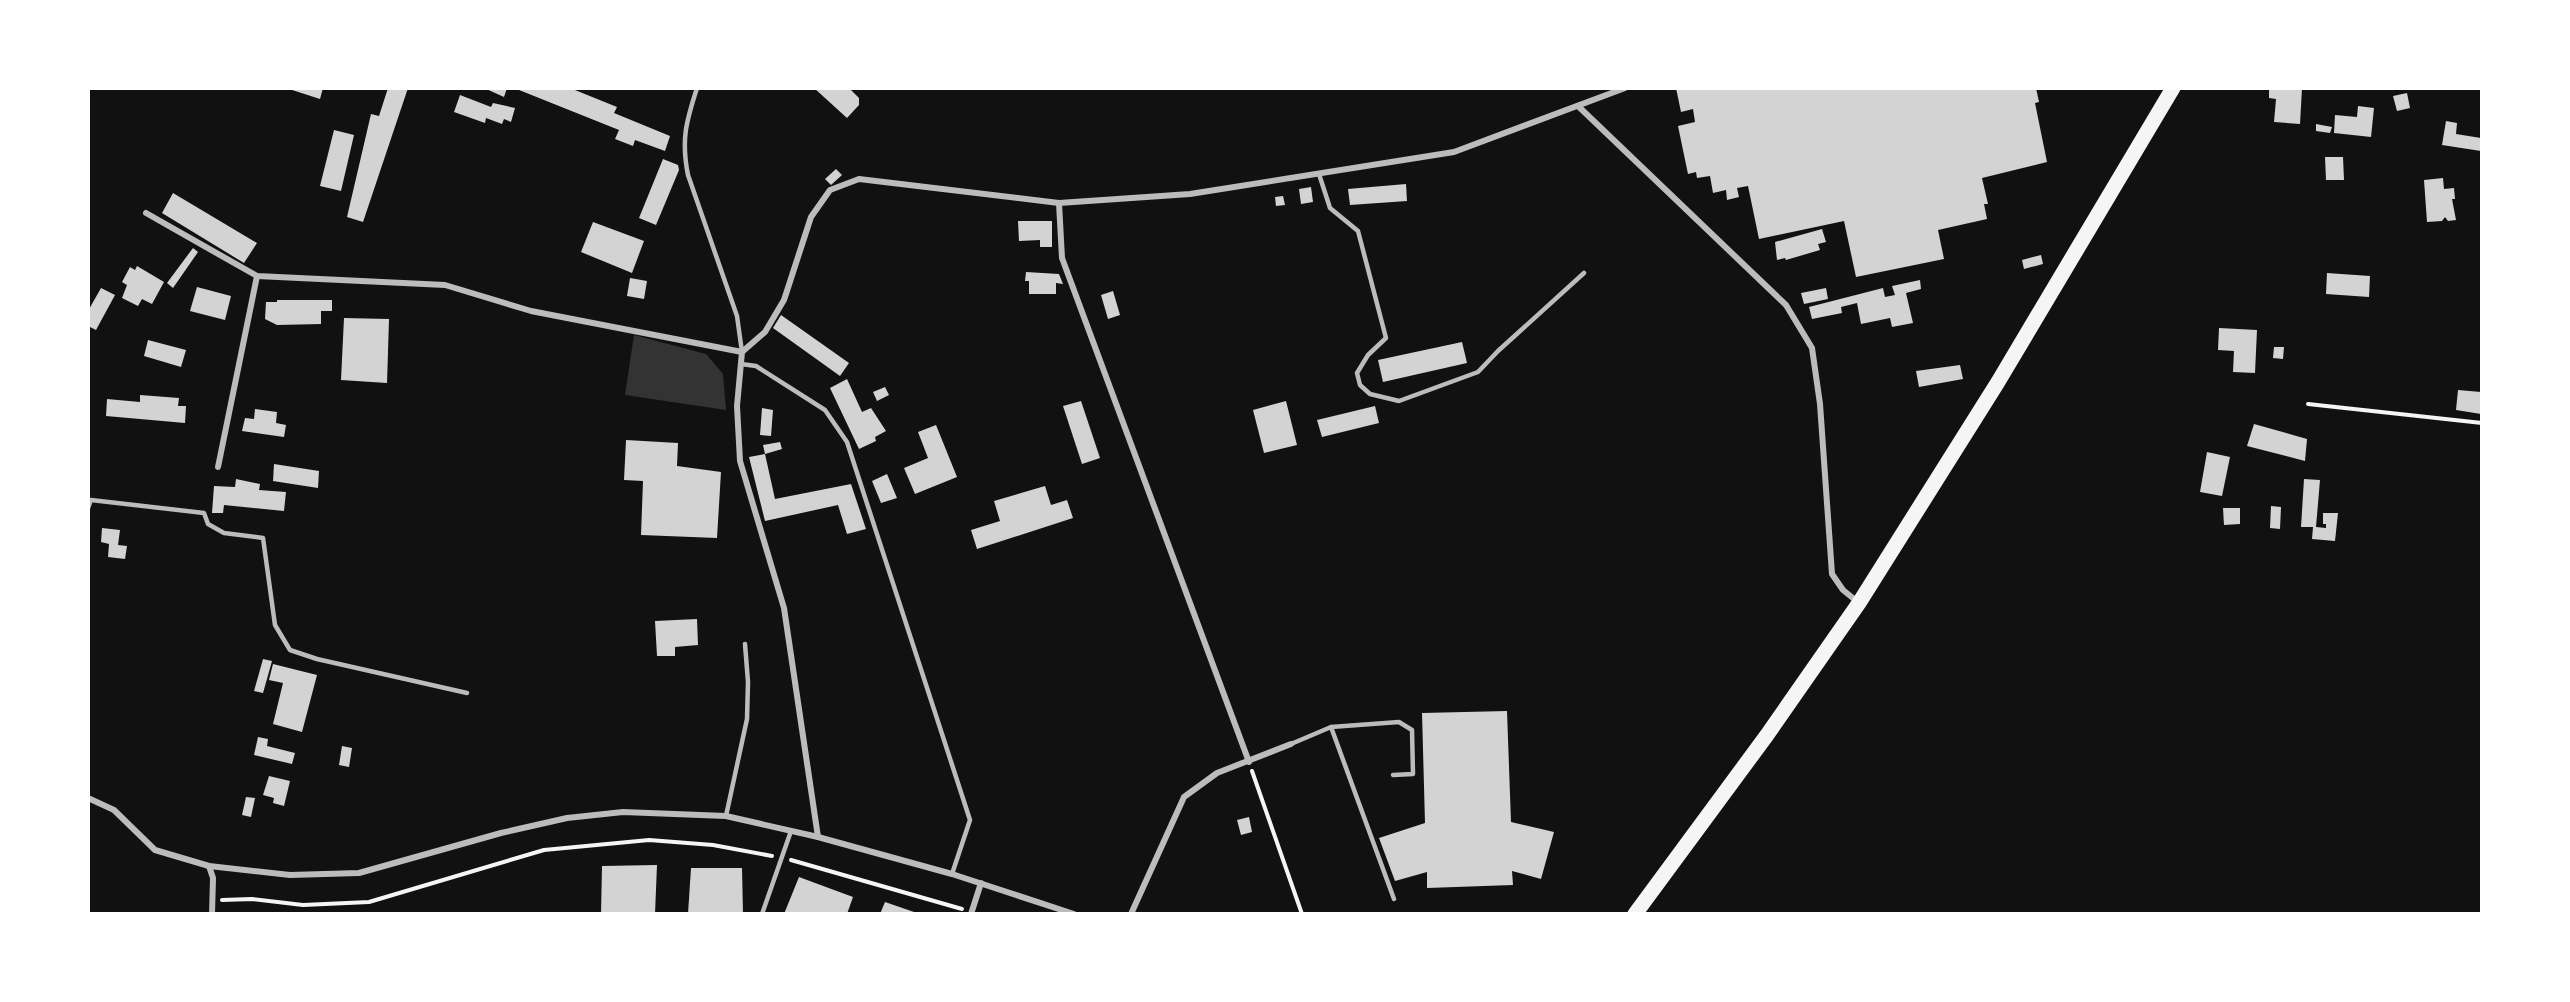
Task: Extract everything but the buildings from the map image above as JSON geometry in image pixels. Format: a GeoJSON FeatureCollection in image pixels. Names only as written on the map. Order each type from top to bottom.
{"type":"FeatureCollection","features":[{"type":"Feature","properties":{"kind":"main road"},"geometry":{"type":"LineString","coordinates":[[1635,914],[1767,735],[1859,603],[1998,382],[2173,88]]}},
{"type":"Feature","properties":{"kind":"street"},"geometry":{"type":"LineString","coordinates":[[818,837],[784,608],[740,461],[737,406],[742,352],[765,332],[784,300],[811,217],[830,190],[859,179],[1059,203],[1190,194],[1454,152],[1625,88]]}},
{"type":"Feature","properties":{"kind":"street"},"geometry":{"type":"LineString","coordinates":[[1578,106],[1786,305],[1812,348],[1820,404],[1832,574],[1843,590],[1859,603]]}},
{"type":"Feature","properties":{"kind":"street"},"geometry":{"type":"LineString","coordinates":[[1059,203],[1062,258],[1249,762]]}},
{"type":"Feature","properties":{"kind":"street"},"geometry":{"type":"LineString","coordinates":[[146,213],[257,276],[445,285],[531,311],[742,352]]}},
{"type":"Feature","properties":{"kind":"street"},"geometry":{"type":"LineString","coordinates":[[218,467],[257,276]]}},
{"type":"Feature","properties":{"kind":"street"},"geometry":{"type":"LineString","coordinates":[[1131,914],[1184,797],[1218,773],[1291,744]]}},
{"type":"Feature","properties":{"kind":"street"},"geometry":{"type":"LineString","coordinates":[[88,798],[114,810],[155,850],[209,866],[290,875],[359,873],[501,833],[567,818],[623,812],[726,816],[818,837],[952,874],[1074,914]]}},
{"type":"Feature","properties":{"kind":"street"},"geometry":{"type":"LineString","coordinates":[[209,866],[213,878],[212,914]]}},
{"type":"Feature","properties":{"kind":"street"},"geometry":{"type":"LineString","coordinates":[[971,913],[981,883]]}},
{"type":"Feature","properties":{"kind":"lane"},"geometry":{"type":"LineString","coordinates":[[698,88],[684,134],[684,152],[688,175],[737,315],[742,352]]}},
{"type":"Feature","properties":{"kind":"lane"},"geometry":{"type":"LineString","coordinates":[[1319,174],[1330,208],[1358,231],[1386,338],[1368,355],[1357,373],[1359,385],[1370,394],[1399,400],[1478,372],[1584,273]]}},
{"type":"Feature","properties":{"kind":"lane"},"geometry":{"type":"LineString","coordinates":[[741,364],[756,366],[825,410],[847,442],[969,820],[952,874]]}},
{"type":"Feature","properties":{"kind":"lane"},"geometry":{"type":"LineString","coordinates":[[88,508],[91,500],[204,513],[208,524],[224,533],[263,538],[275,625],[290,650],[317,659],[467,693]]}},
{"type":"Feature","properties":{"kind":"lane"},"geometry":{"type":"LineString","coordinates":[[726,816],[747,719],[748,681],[745,644]]}},
{"type":"Feature","properties":{"kind":"lane"},"geometry":{"type":"LineString","coordinates":[[1291,744],[1331,727],[1399,722],[1412,730],[1413,774],[1393,775]]}},
{"type":"Feature","properties":{"kind":"lane"},"geometry":{"type":"LineString","coordinates":[[1331,727],[1394,899]]}},
{"type":"Feature","properties":{"kind":"lane"},"geometry":{"type":"LineString","coordinates":[[762,914],[791,831]]}},
{"type":"Feature","properties":{"kind":"path"},"geometry":{"type":"LineString","coordinates":[[2308,404],[2481,423]]}},
{"type":"Feature","properties":{"kind":"path"},"geometry":{"type":"LineString","coordinates":[[1249,762],[1302,914]]}},
{"type":"Feature","properties":{"kind":"path"},"geometry":{"type":"LineString","coordinates":[[213,900],[252,899],[303,905],[369,902],[544,850],[649,840],[713,845],[782,857],[971,913]]}},
{"type":"Feature","properties":{"kind":"shaded area"},"geometry":{"type":"Polygon","coordinates":[[[634,335],[706,354],[723,374],[726,410],[625,395],[634,335]]]}}]}
